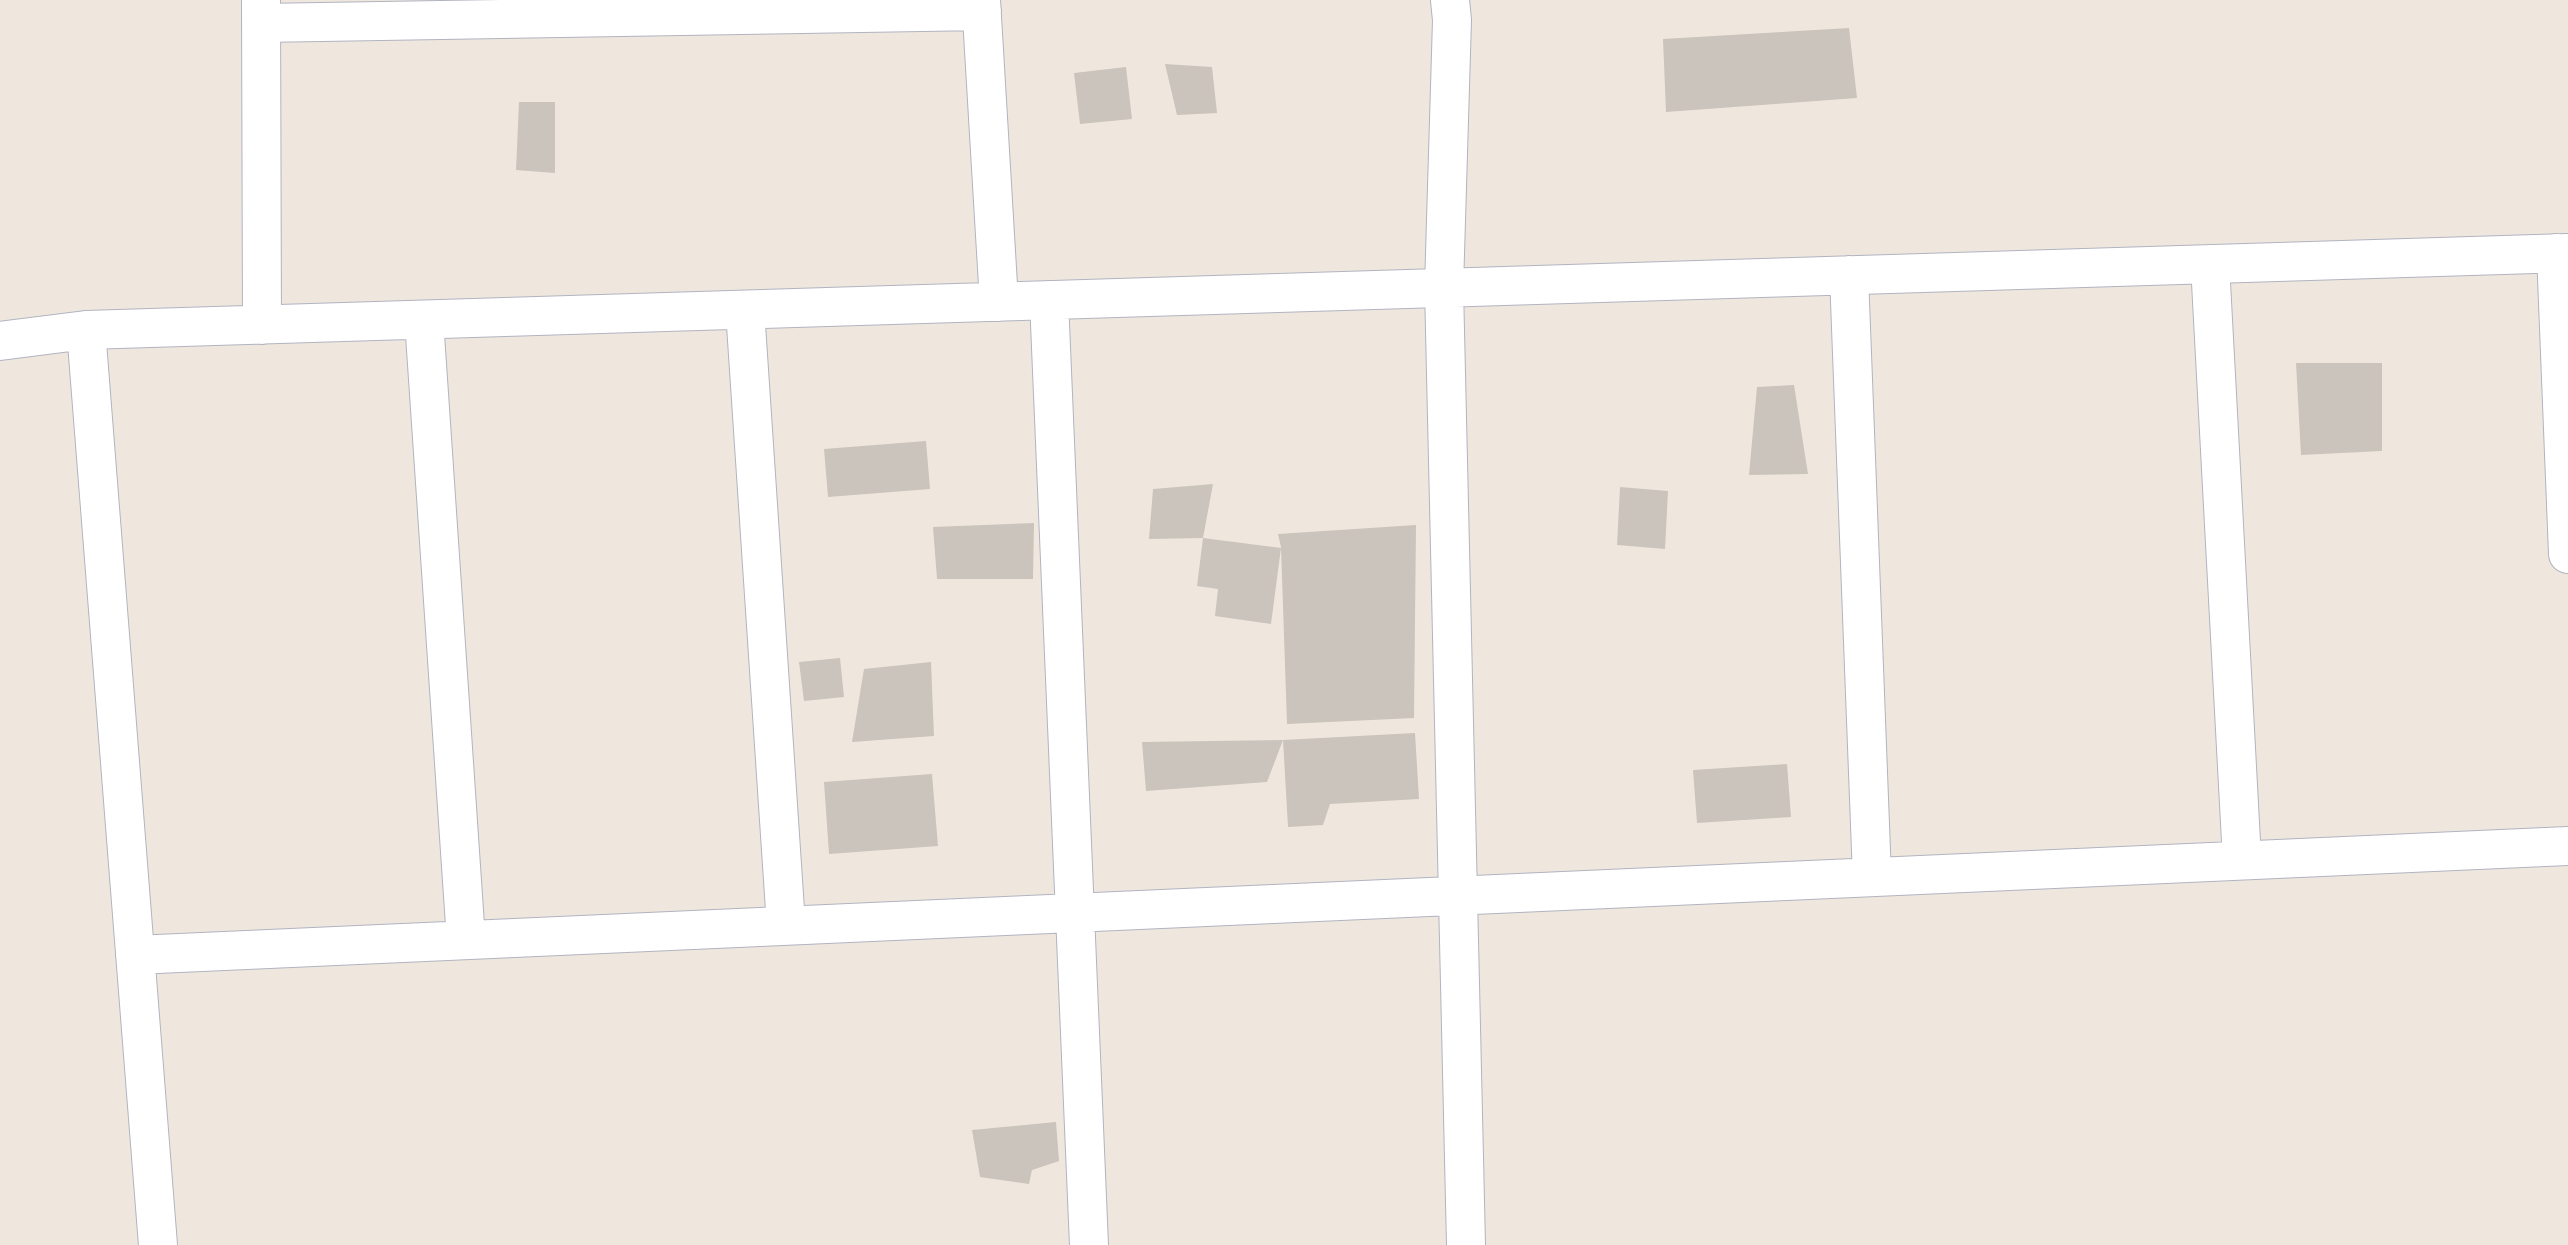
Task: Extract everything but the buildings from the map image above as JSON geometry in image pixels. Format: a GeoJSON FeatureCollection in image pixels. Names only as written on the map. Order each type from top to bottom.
{"type":"FeatureCollection","features":[{"type":"Feature","properties":{"kind":"street"},"geometry":{"type":"LineString","coordinates":[[1450,0],[1452,20],[1444,287],[1466,1245]]}},
{"type":"Feature","properties":{"kind":"street"},"geometry":{"type":"LineString","coordinates":[[262,325],[261,12],[981,6],[999,302]]}},
{"type":"Feature","properties":{"kind":"street"},"geometry":{"type":"LineString","coordinates":[[0,341],[86,330],[2562,253],[2568,554]]}},
{"type":"Feature","properties":{"kind":"street"},"geometry":{"type":"LineString","coordinates":[[2210,264],[2242,860]]}},
{"type":"Feature","properties":{"kind":"street"},"geometry":{"type":"LineString","coordinates":[[1849,275],[1872,877]]}},
{"type":"Feature","properties":{"kind":"street"},"geometry":{"type":"LineString","coordinates":[[1049,300],[1089,1245]]}},
{"type":"Feature","properties":{"kind":"street"},"geometry":{"type":"LineString","coordinates":[[745,310],[786,925]]}},
{"type":"Feature","properties":{"kind":"street"},"geometry":{"type":"LineString","coordinates":[[424,320],[466,940]]}},
{"type":"Feature","properties":{"kind":"street"},"geometry":{"type":"LineString","coordinates":[[86,330],[158,1245]]}},
{"type":"Feature","properties":{"kind":"street"},"geometry":{"type":"LineString","coordinates":[[135,955],[2568,846]]}}]}
